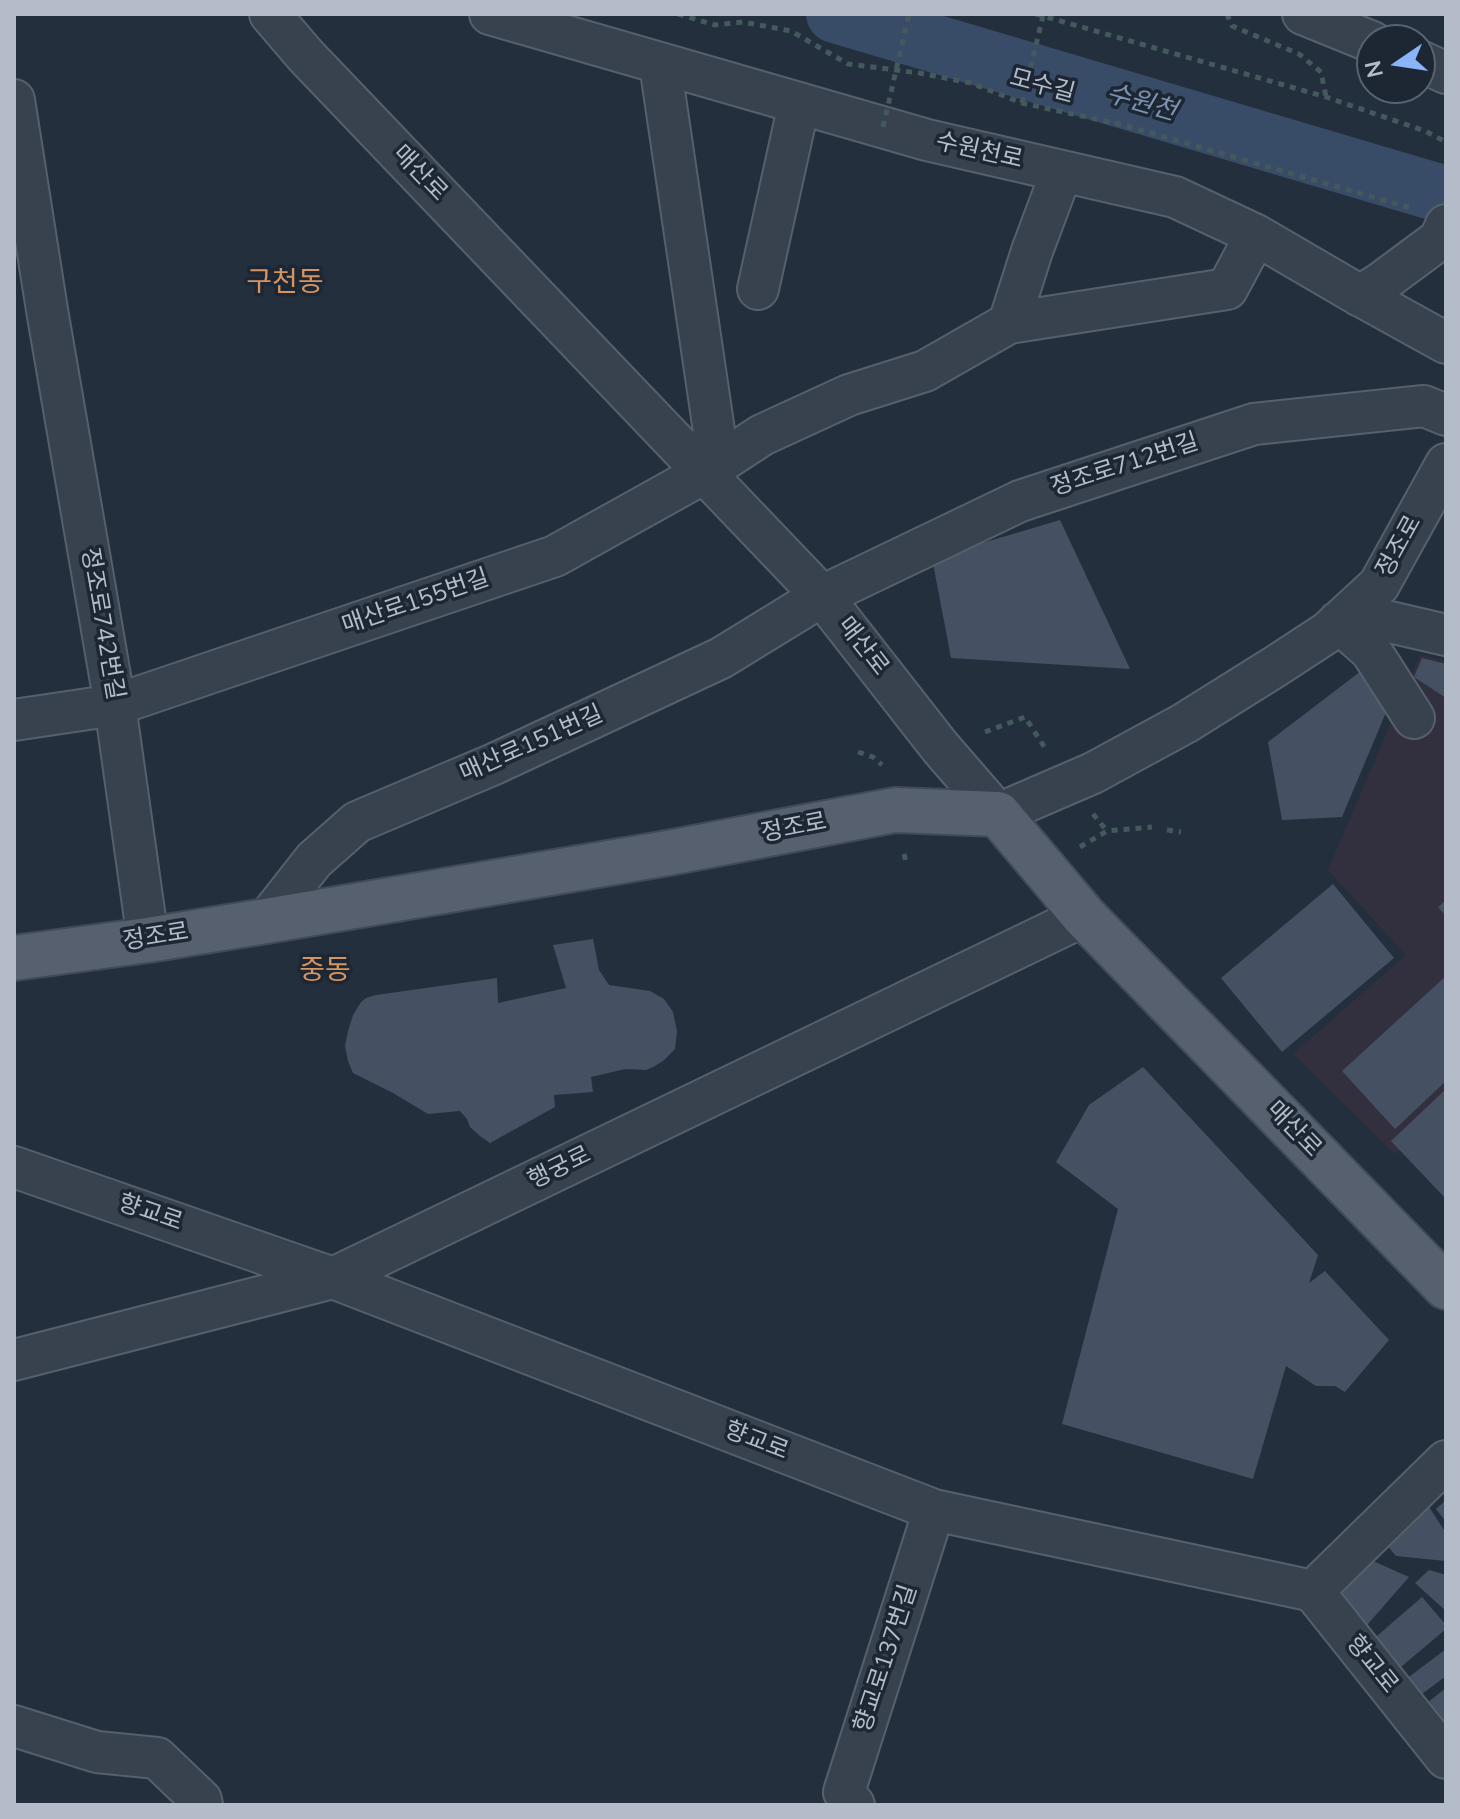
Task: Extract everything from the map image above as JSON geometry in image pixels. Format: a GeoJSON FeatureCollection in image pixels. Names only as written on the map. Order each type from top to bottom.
{"type":"FeatureCollection","features":[{"type":"Feature","properties":{"kind":"main road","name":"정조로"},"geometry":{"type":"LineString","coordinates":[[14,958],[266,921],[668,853],[895,810],[998,814]]}},
{"type":"Feature","properties":{"kind":"main road","name":"매산로"},"geometry":{"type":"LineString","coordinates":[[998,814],[1084,916],[1446,1287]]}},
{"type":"Feature","properties":{"kind":"street","name":"매산로"},"geometry":{"type":"LineString","coordinates":[[270,14],[305,55],[822,596],[940,747],[998,814]]}},
{"type":"Feature","properties":{"kind":"street","name":"수원천로"},"geometry":{"type":"LineString","coordinates":[[490,14],[927,140],[1175,197],[1256,235],[1446,343]]}},
{"type":"Feature","properties":{"kind":"street"},"geometry":{"type":"LineString","coordinates":[[1303,14],[1356,36]]}},
{"type":"Feature","properties":{"kind":"street"},"geometry":{"type":"LineString","coordinates":[[660,64],[714,431],[704,473]]}},
{"type":"Feature","properties":{"kind":"street","name":"정조로742번길"},"geometry":{"type":"LineString","coordinates":[[14,100],[30,314],[115,705],[148,940]]}},
{"type":"Feature","properties":{"kind":"street"},"geometry":{"type":"LineString","coordinates":[[758,289],[799,104]]}},
{"type":"Feature","properties":{"kind":"street"},"geometry":{"type":"LineString","coordinates":[[1062,171],[1009,323],[1227,289],[1256,235]]}},
{"type":"Feature","properties":{"kind":"street"},"geometry":{"type":"LineString","coordinates":[[1360,296],[1440,239],[1434,218]]}},
{"type":"Feature","properties":{"kind":"street","name":"매산로155번길"},"geometry":{"type":"LineString","coordinates":[[14,720],[115,705],[555,556],[704,473],[762,435],[849,395],[925,371],[1009,323]]}},
{"type":"Feature","properties":{"kind":"street","name":"정조로712번길"},"geometry":{"type":"LineString","coordinates":[[822,596],[1020,501],[1254,424],[1424,406],[1446,415]]}},
{"type":"Feature","properties":{"kind":"street","name":"정조로"},"geometry":{"type":"LineString","coordinates":[[998,814],[1093,773],[1185,723],[1328,632],[1379,585],[1446,464]]}},
{"type":"Feature","properties":{"kind":"street","name":"매산로151번길"},"geometry":{"type":"LineString","coordinates":[[266,921],[314,860],[357,822],[494,764],[721,658],[822,596]]}},
{"type":"Feature","properties":{"kind":"street"},"geometry":{"type":"LineString","coordinates":[[1348,613],[1446,635]]}},
{"type":"Feature","properties":{"kind":"street"},"geometry":{"type":"LineString","coordinates":[[1348,613],[1414,718]]}},
{"type":"Feature","properties":{"kind":"street","name":"행궁로"},"geometry":{"type":"LineString","coordinates":[[14,1360],[333,1278],[1084,916]]}},
{"type":"Feature","properties":{"kind":"street","name":"향교로"},"geometry":{"type":"LineString","coordinates":[[14,1167],[333,1278],[934,1510],[1313,1591],[1446,1758]]}},
{"type":"Feature","properties":{"kind":"street"},"geometry":{"type":"LineString","coordinates":[[1313,1591],[1446,1461]]}},
{"type":"Feature","properties":{"kind":"street","name":"향교로137번길"},"geometry":{"type":"LineString","coordinates":[[854,1805],[844,1792],[934,1510]]}},
{"type":"Feature","properties":{"kind":"street"},"geometry":{"type":"LineString","coordinates":[[14,1726],[97,1752],[157,1758],[201,1800],[202,1805]]}},
{"type":"Feature","properties":{"kind":"path","name":"모수길"},"geometry":{"type":"LineString","coordinates":[[678,14],[715,25],[743,22],[791,31],[848,64],[971,83],[1022,103],[1123,125],[1434,218]]}},
{"type":"Feature","properties":{"kind":"path"},"geometry":{"type":"LineString","coordinates":[[883,127],[909,14]]}},
{"type":"Feature","properties":{"kind":"path"},"geometry":{"type":"LineString","coordinates":[[1036,14],[1326,97],[1425,131],[1446,142]]}},
{"type":"Feature","properties":{"kind":"path"},"geometry":{"type":"LineString","coordinates":[[1227,14],[1232,26],[1299,54],[1321,72],[1326,97]]}},
{"type":"Feature","properties":{"kind":"path"},"geometry":{"type":"LineString","coordinates":[[1022,103],[1043,16]]}},
{"type":"Feature","properties":{"kind":"path"},"geometry":{"type":"LineString","coordinates":[[985,732],[1025,717],[1045,748]]}},
{"type":"Feature","properties":{"kind":"path"},"geometry":{"type":"LineString","coordinates":[[858,752],[873,757],[882,765]]}},
{"type":"Feature","properties":{"kind":"path"},"geometry":{"type":"LineString","coordinates":[[873,757],[882,756]]}},
{"type":"Feature","properties":{"kind":"path"},"geometry":{"type":"LineString","coordinates":[[1093,814],[1107,831]]}},
{"type":"Feature","properties":{"kind":"path"},"geometry":{"type":"LineString","coordinates":[[1080,847],[1107,831],[1152,827]]}},
{"type":"Feature","properties":{"kind":"path"},"geometry":{"type":"LineString","coordinates":[[1167,830],[1181,832]]}},
{"type":"Feature","properties":{"kind":"path"},"geometry":{"type":"LineString","coordinates":[[904,854],[907,865]]}},
{"type":"Feature","properties":{"kind":"shaded area"},"geometry":{"type":"Polygon","coordinates":[[[1420,655],[1446,661],[1446,1111],[1395,1154],[1293,1054],[1406,955],[1328,870],[1420,655]]]}},
{"type":"Feature","properties":{"kind":"building"},"geometry":{"type":"Polygon","coordinates":[[[1060,520],[1130,669],[951,658],[932,558],[1060,520]]]}},
{"type":"Feature","properties":{"kind":"building"},"geometry":{"type":"Polygon","coordinates":[[[1422,658],[1446,664],[1446,698],[1414,677],[1422,658]]]}},
{"type":"Feature","properties":{"kind":"building"},"geometry":{"type":"Polygon","coordinates":[[[1361,671],[1387,710],[1342,817],[1282,820],[1268,742],[1361,671]]]}},
{"type":"Feature","properties":{"kind":"building"},"geometry":{"type":"Polygon","coordinates":[[[1333,884],[1394,958],[1282,1052],[1221,978],[1333,884]]]}},
{"type":"Feature","properties":{"kind":"building"},"geometry":{"type":"Polygon","coordinates":[[[1446,900],[1446,916],[1438,907],[1446,900]]]}},
{"type":"Feature","properties":{"kind":"building"},"geometry":{"type":"Polygon","coordinates":[[[593,939],[599,970],[609,985],[650,991],[664,999],[673,1012],[677,1031],[675,1049],[653,1067],[646,1070],[625,1069],[591,1077],[593,1092],[554,1095],[555,1107],[490,1143],[470,1127],[460,1111],[428,1114],[353,1073],[345,1046],[353,1015],[366,998],[497,978],[498,1003],[566,988],[553,945],[593,939]]]}},
{"type":"Feature","properties":{"kind":"building"},"geometry":{"type":"Polygon","coordinates":[[[1446,976],[1446,1081],[1395,1129],[1342,1071],[1446,976]]]}},
{"type":"Feature","properties":{"kind":"building"},"geometry":{"type":"Polygon","coordinates":[[[1143,1067],[1318,1255],[1309,1283],[1325,1271],[1389,1340],[1345,1392],[1335,1386],[1316,1386],[1286,1366],[1253,1479],[1062,1424],[1118,1209],[1056,1162],[1089,1105],[1143,1067]]]}},
{"type":"Feature","properties":{"kind":"building"},"geometry":{"type":"Polygon","coordinates":[[[1446,1089],[1446,1199],[1391,1141],[1446,1089]]]}},
{"type":"Feature","properties":{"kind":"building"},"geometry":{"type":"Polygon","coordinates":[[[1446,1500],[1446,1522],[1436,1509],[1446,1500]]]}},
{"type":"Feature","properties":{"kind":"building"},"geometry":{"type":"Polygon","coordinates":[[[1429,1507],[1446,1533],[1446,1561],[1396,1556],[1385,1543],[1429,1507]]]}},
{"type":"Feature","properties":{"kind":"building"},"geometry":{"type":"Polygon","coordinates":[[[1364,1557],[1409,1577],[1361,1632],[1326,1591],[1364,1557]]]}},
{"type":"Feature","properties":{"kind":"building"},"geometry":{"type":"Polygon","coordinates":[[[1429,1570],[1446,1575],[1446,1611],[1415,1583],[1429,1570]]]}},
{"type":"Feature","properties":{"kind":"building"},"geometry":{"type":"Polygon","coordinates":[[[1422,1597],[1446,1629],[1395,1672],[1370,1642],[1422,1597]]]}},
{"type":"Feature","properties":{"kind":"building"},"geometry":{"type":"Polygon","coordinates":[[[1446,1649],[1446,1676],[1418,1697],[1405,1680],[1446,1649]]]}},
{"type":"Feature","properties":{"kind":"building"},"geometry":{"type":"Polygon","coordinates":[[[1446,1688],[1446,1737],[1423,1706],[1446,1688]]]}},
{"type":"Feature","properties":{"kind":"waterway","name":"수원천"},"geometry":{"type":"LineString","coordinates":[[835,14],[1446,195]]}},
{"type":"Feature","properties":{"kind":"district","name":"구천동"},"geometry":{"type":"Point","coordinates":[285,284]}},
{"type":"Feature","properties":{"kind":"district","name":"중동"},"geometry":{"type":"Point","coordinates":[325,972]}}]}
